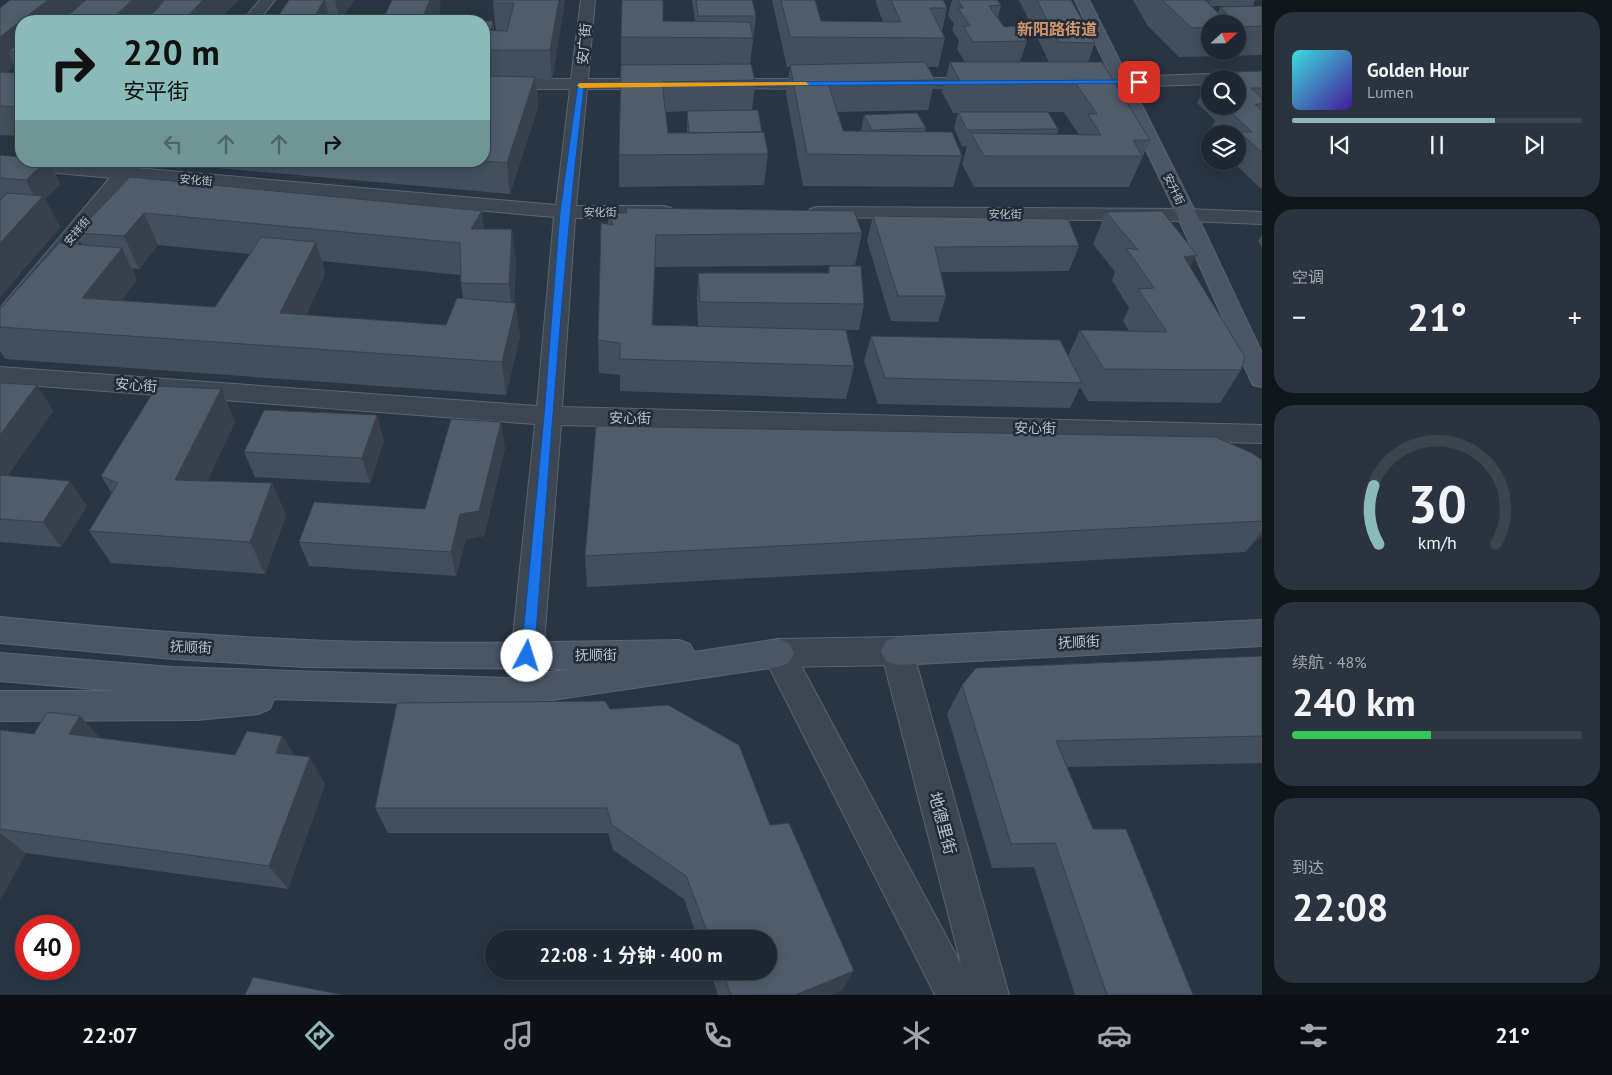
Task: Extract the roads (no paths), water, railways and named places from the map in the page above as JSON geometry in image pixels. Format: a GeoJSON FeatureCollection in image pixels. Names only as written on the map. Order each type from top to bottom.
{"type":"FeatureCollection","features":[{"type":"Feature","properties":{"kind":"main road","name":"安升街"},"geometry":{"type":"LineString","coordinates":[[1082,0],[1187,215],[1262,379]]}},
{"type":"Feature","properties":{"kind":"main road","name":"抚顺街"},"geometry":{"type":"LineString","coordinates":[[0,630],[120,643],[345,655],[527,656],[778,653]]}},
{"type":"Feature","properties":{"kind":"main road","name":"抚顺街"},"geometry":{"type":"LineString","coordinates":[[897,650],[1262,633]]}},
{"type":"Feature","properties":{"kind":"main road","name":"抚顺街"},"geometry":{"type":"LineString","coordinates":[[0,667],[172,681],[511,692],[778,653]]}},
{"type":"Feature","properties":{"kind":"main road","name":"抚顺街"},"geometry":{"type":"LineString","coordinates":[[0,706],[197,705],[367,688]]}},
{"type":"Feature","properties":{"kind":"street"},"geometry":{"type":"LineString","coordinates":[[255,15],[268,0]]}},
{"type":"Feature","properties":{"kind":"street","name":"安广街"},"geometry":{"type":"LineString","coordinates":[[527,656],[565,212],[588,0]]}},
{"type":"Feature","properties":{"kind":"street"},"geometry":{"type":"LineString","coordinates":[[1082,83],[1201,79]]}},
{"type":"Feature","properties":{"kind":"street"},"geometry":{"type":"LineString","coordinates":[[885,84],[993,83]]}},
{"type":"Feature","properties":{"kind":"street"},"geometry":{"type":"LineString","coordinates":[[490,84],[678,84]]}},
{"type":"Feature","properties":{"kind":"street"},"geometry":{"type":"LineString","coordinates":[[698,84],[846,84]]}},
{"type":"Feature","properties":{"kind":"street","name":"安化街"},"geometry":{"type":"LineString","coordinates":[[0,162],[15,163]]}},
{"type":"Feature","properties":{"kind":"street","name":"安化街"},"geometry":{"type":"LineString","coordinates":[[108,167],[565,212],[683,212]]}},
{"type":"Feature","properties":{"kind":"street","name":"安祥街"},"geometry":{"type":"LineString","coordinates":[[0,323],[129,168]]}},
{"type":"Feature","properties":{"kind":"street","name":"安化街"},"geometry":{"type":"LineString","coordinates":[[802,213],[1187,215],[1262,218]]}},
{"type":"Feature","properties":{"kind":"street","name":"安心街"},"geometry":{"type":"LineString","coordinates":[[0,375],[549,416],[1262,434]]}},
{"type":"Feature","properties":{"kind":"street"},"geometry":{"type":"LineString","coordinates":[[897,650],[778,653],[956,995]]}},
{"type":"Feature","properties":{"kind":"street","name":"地德里街"},"geometry":{"type":"LineString","coordinates":[[897,650],[989,995]]}},
{"type":"Feature","properties":{"kind":"district","name":"新阳路街道"},"geometry":{"type":"Point","coordinates":[1057,29]}}]}
